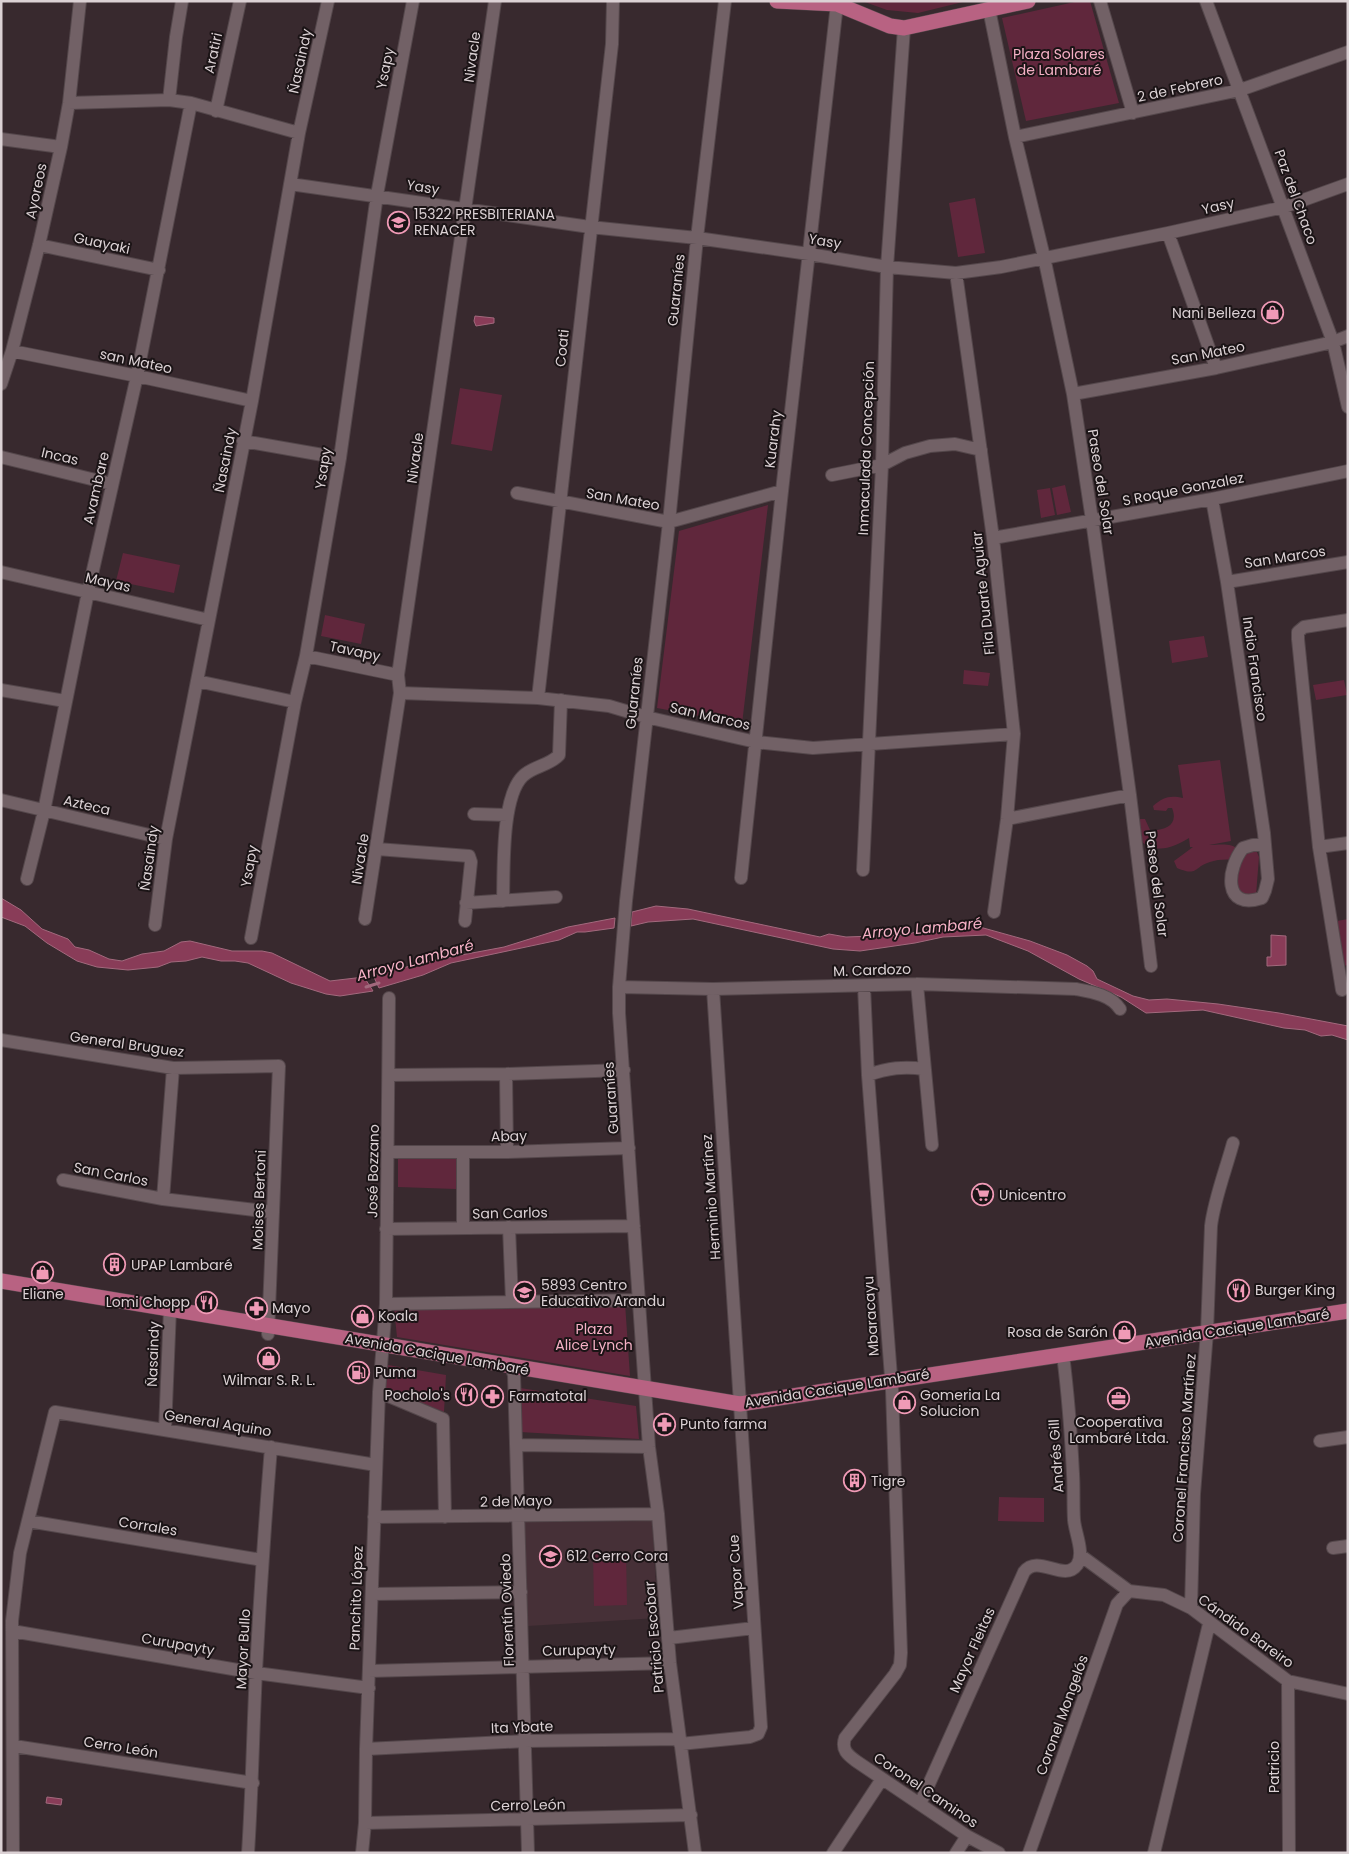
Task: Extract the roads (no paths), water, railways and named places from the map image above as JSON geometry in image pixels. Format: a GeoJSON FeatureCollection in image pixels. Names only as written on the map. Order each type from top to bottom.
{"type":"FeatureCollection","features":[{"type":"Feature","properties":{"kind":"main road"},"geometry":{"type":"LineString","coordinates":[[777,1],[845,4],[890,26],[904,28],[1028,1]]}},
{"type":"Feature","properties":{"kind":"main road","name":"Avenida Cacique Lambaré"},"geometry":{"type":"LineString","coordinates":[[1,1281],[170,1314]]}},
{"type":"Feature","properties":{"kind":"main road","name":"Avenida Cacique Lambaré"},"geometry":{"type":"LineString","coordinates":[[1,1291],[170,1314],[740,1408],[1206,1337],[1348,1319]]}},
{"type":"Feature","properties":{"kind":"main road","name":"Avenida Cacique Lambaré"},"geometry":{"type":"LineString","coordinates":[[1206,1337],[1348,1311]]}},
{"type":"Feature","properties":{"kind":"street","name":"Ayoreos"},"geometry":{"type":"LineString","coordinates":[[1,384],[12,351],[40,245],[61,146],[69,103],[80,1]]}},
{"type":"Feature","properties":{"kind":"street"},"geometry":{"type":"LineString","coordinates":[[169,100],[182,1]]}},
{"type":"Feature","properties":{"kind":"street","name":"Aratiri"},"geometry":{"type":"LineString","coordinates":[[216,111],[240,1]]}},
{"type":"Feature","properties":{"kind":"street","name":"Ñasaindy"},"geometry":{"type":"LineString","coordinates":[[155,925],[166,839],[252,402],[299,133],[328,1]]}},
{"type":"Feature","properties":{"kind":"street","name":"Ysapy"},"geometry":{"type":"LineString","coordinates":[[251,938],[295,702],[306,656],[340,458],[377,195],[413,1]]}},
{"type":"Feature","properties":{"kind":"street","name":"Nivacle"},"geometry":{"type":"LineString","coordinates":[[365,919],[400,693],[398,675],[495,1]]}},
{"type":"Feature","properties":{"kind":"street","name":"Coati"},"geometry":{"type":"LineString","coordinates":[[538,698],[612,44],[613,1]]}},
{"type":"Feature","properties":{"kind":"street","name":"Guaraníes"},"geometry":{"type":"LineString","coordinates":[[646,1393],[624,1070],[618,1012],[618,987],[646,717],[669,522],[697,238],[725,1]]}},
{"type":"Feature","properties":{"kind":"street"},"geometry":{"type":"LineString","coordinates":[[1100,1],[1133,113]]}},
{"type":"Feature","properties":{"kind":"street","name":"Paz del Chaco"},"geometry":{"type":"LineString","coordinates":[[1206,1],[1334,342],[1348,407]]}},
{"type":"Feature","properties":{"kind":"street","name":"Kuarahy"},"geometry":{"type":"LineString","coordinates":[[741,878],[809,254],[845,4]]}},
{"type":"Feature","properties":{"kind":"street","name":"Paseo del Solar"},"geometry":{"type":"LineString","coordinates":[[989,9],[1015,137],[1044,257],[1073,394],[1130,795],[1152,966]]}},
{"type":"Feature","properties":{"kind":"street","name":"Inmaculada Concepción"},"geometry":{"type":"LineString","coordinates":[[863,870],[882,465],[887,267],[904,28]]}},
{"type":"Feature","properties":{"kind":"street","name":"2 de Febrero"},"geometry":{"type":"LineString","coordinates":[[1015,137],[1240,90],[1348,52]]}},
{"type":"Feature","properties":{"kind":"street"},"geometry":{"type":"LineString","coordinates":[[69,103],[169,100],[191,103],[299,133]]}},
{"type":"Feature","properties":{"kind":"street","name":"Avambare"},"geometry":{"type":"LineString","coordinates":[[27,880],[44,811],[88,592],[138,376],[191,103]]}},
{"type":"Feature","properties":{"kind":"street"},"geometry":{"type":"LineString","coordinates":[[1,139],[61,146]]}},
{"type":"Feature","properties":{"kind":"street","name":"Yasy"},"geometry":{"type":"LineString","coordinates":[[290,184],[590,227],[697,238],[887,267],[956,272],[1001,267],[1284,207],[1348,184]]}},
{"type":"Feature","properties":{"kind":"street"},"geometry":{"type":"LineString","coordinates":[[1168,233],[1216,368]]}},
{"type":"Feature","properties":{"kind":"street","name":"Guayaki"},"geometry":{"type":"LineString","coordinates":[[40,245],[159,270]]}},
{"type":"Feature","properties":{"kind":"street","name":"Flia Duarte Aguiar"},"geometry":{"type":"LineString","coordinates":[[956,272],[993,538],[1014,734],[1006,819],[994,912]]}},
{"type":"Feature","properties":{"kind":"street","name":"San Mateo"},"geometry":{"type":"LineString","coordinates":[[1073,394],[1216,368],[1334,342],[1348,336]]}},
{"type":"Feature","properties":{"kind":"street","name":"san Mateo"},"geometry":{"type":"LineString","coordinates":[[12,351],[138,376],[252,402]]}},
{"type":"Feature","properties":{"kind":"street"},"geometry":{"type":"LineString","coordinates":[[243,441],[340,458]]}},
{"type":"Feature","properties":{"kind":"street"},"geometry":{"type":"LineString","coordinates":[[832,475],[882,465],[905,453],[930,446],[955,444],[981,450]]}},
{"type":"Feature","properties":{"kind":"street","name":"Incas"},"geometry":{"type":"LineString","coordinates":[[1,457],[112,484]]}},
{"type":"Feature","properties":{"kind":"street","name":"S Roque Gonzalez"},"geometry":{"type":"LineString","coordinates":[[993,538],[1212,499],[1348,471]]}},
{"type":"Feature","properties":{"kind":"street","name":"San Mateo"},"geometry":{"type":"LineString","coordinates":[[517,493],[669,522],[782,491]]}},
{"type":"Feature","properties":{"kind":"street","name":"Indio Francisco"},"geometry":{"type":"LineString","coordinates":[[1212,499],[1227,582],[1265,845],[1268,879],[1262,898],[1243,901],[1237,898],[1234,893],[1233,864],[1243,848],[1253,845],[1265,845]]}},
{"type":"Feature","properties":{"kind":"street","name":"San Marcos"},"geometry":{"type":"LineString","coordinates":[[1227,582],[1348,562]]}},
{"type":"Feature","properties":{"kind":"street","name":"Mayas"},"geometry":{"type":"LineString","coordinates":[[1,572],[209,620]]}},
{"type":"Feature","properties":{"kind":"street"},"geometry":{"type":"LineString","coordinates":[[1342,990],[1319,847],[1298,632],[1304,627],[1348,620]]}},
{"type":"Feature","properties":{"kind":"street","name":"Tavapy"},"geometry":{"type":"LineString","coordinates":[[306,656],[398,675]]}},
{"type":"Feature","properties":{"kind":"street"},"geometry":{"type":"LineString","coordinates":[[197,681],[295,702]]}},
{"type":"Feature","properties":{"kind":"street"},"geometry":{"type":"LineString","coordinates":[[1,690],[65,701]]}},
{"type":"Feature","properties":{"kind":"street","name":"San Marcos"},"geometry":{"type":"LineString","coordinates":[[400,693],[538,698],[609,706],[646,717],[756,742],[813,748],[1014,734]]}},
{"type":"Feature","properties":{"kind":"street"},"geometry":{"type":"LineString","coordinates":[[503,901],[507,815],[514,787],[524,775],[554,761],[559,755],[561,700]]}},
{"type":"Feature","properties":{"kind":"street"},"geometry":{"type":"LineString","coordinates":[[1006,819],[1130,795]]}},
{"type":"Feature","properties":{"kind":"street","name":"Azteca"},"geometry":{"type":"LineString","coordinates":[[1,800],[166,839]]}},
{"type":"Feature","properties":{"kind":"street"},"geometry":{"type":"LineString","coordinates":[[474,814],[507,815]]}},
{"type":"Feature","properties":{"kind":"street"},"geometry":{"type":"LineString","coordinates":[[1319,847],[1348,843]]}},
{"type":"Feature","properties":{"kind":"street"},"geometry":{"type":"LineString","coordinates":[[377,849],[469,856],[472,862],[465,921]]}},
{"type":"Feature","properties":{"kind":"street"},"geometry":{"type":"LineString","coordinates":[[466,904],[556,897]]}},
{"type":"Feature","properties":{"kind":"street"},"geometry":{"type":"LineString","coordinates":[[917,984],[932,1145]]}},
{"type":"Feature","properties":{"kind":"street","name":"M. Cardozo"},"geometry":{"type":"LineString","coordinates":[[618,987],[713,989],[917,984],[1076,989],[1094,992],[1110,999],[1120,1009]]}},
{"type":"Feature","properties":{"kind":"street","name":"Mbaracayu"},"geometry":{"type":"LineString","coordinates":[[843,1746],[845,1738],[895,1674],[900,1665],[902,1652],[892,1385],[868,1075],[864,986]]}},
{"type":"Feature","properties":{"kind":"street","name":"Herminio Martínez"},"geometry":{"type":"LineString","coordinates":[[713,989],[740,1408]]}},
{"type":"Feature","properties":{"kind":"street","name":"José Bozzano"},"geometry":{"type":"LineString","coordinates":[[382,1349],[386,1304],[389,1152],[389,998]]}},
{"type":"Feature","properties":{"kind":"street","name":"General Bruguez"},"geometry":{"type":"LineString","coordinates":[[1,1040],[173,1068],[279,1066]]}},
{"type":"Feature","properties":{"kind":"street","name":"Moises Bertoni"},"geometry":{"type":"LineString","coordinates":[[269,1330],[279,1066]]}},
{"type":"Feature","properties":{"kind":"street"},"geometry":{"type":"LineString","coordinates":[[868,1075],[888,1068],[908,1067],[924,1070]]}},
{"type":"Feature","properties":{"kind":"street"},"geometry":{"type":"LineString","coordinates":[[163,1199],[173,1068]]}},
{"type":"Feature","properties":{"kind":"street"},"geometry":{"type":"LineString","coordinates":[[389,1075],[624,1070]]}},
{"type":"Feature","properties":{"kind":"street"},"geometry":{"type":"LineString","coordinates":[[506,1074],[507,1152]]}},
{"type":"Feature","properties":{"kind":"street","name":"Coronel Francisco Martínez"},"geometry":{"type":"LineString","coordinates":[[1190,1608],[1194,1494],[1213,1210],[1233,1143]]}},
{"type":"Feature","properties":{"kind":"street","name":"Abay"},"geometry":{"type":"LineString","coordinates":[[389,1152],[507,1152],[629,1148]]}},
{"type":"Feature","properties":{"kind":"street"},"geometry":{"type":"LineString","coordinates":[[463,1152],[463,1228]]}},
{"type":"Feature","properties":{"kind":"street","name":"San Carlos"},"geometry":{"type":"LineString","coordinates":[[63,1180],[163,1199],[272,1212]]}},
{"type":"Feature","properties":{"kind":"street","name":"San Carlos"},"geometry":{"type":"LineString","coordinates":[[386,1228],[634,1226]]}},
{"type":"Feature","properties":{"kind":"street"},"geometry":{"type":"LineString","coordinates":[[509,1227],[512,1301]]}},
{"type":"Feature","properties":{"kind":"street"},"geometry":{"type":"LineString","coordinates":[[386,1304],[640,1300]]}},
{"type":"Feature","properties":{"kind":"street","name":"Ñasaindy"},"geometry":{"type":"LineString","coordinates":[[165,1430],[170,1314]]}},
{"type":"Feature","properties":{"kind":"street","name":"Panchito López"},"geometry":{"type":"LineString","coordinates":[[362,1853],[365,1823],[378,1392],[382,1349]]}},
{"type":"Feature","properties":{"kind":"street","name":"Andrés Gill"},"geometry":{"type":"LineString","coordinates":[[1063,1359],[1073,1473],[1074,1521],[1080,1555]]}},
{"type":"Feature","properties":{"kind":"street","name":"Florentín Oviedo"},"geometry":{"type":"LineString","coordinates":[[512,1371],[517,1445],[528,1853]]}},
{"type":"Feature","properties":{"kind":"street"},"geometry":{"type":"LineString","coordinates":[[378,1392],[443,1419],[444,1517]]}},
{"type":"Feature","properties":{"kind":"street","name":"Patricio Escobar"},"geometry":{"type":"LineString","coordinates":[[646,1393],[670,1663],[695,1853]]}},
{"type":"Feature","properties":{"kind":"street","name":"Vapor Cue"},"geometry":{"type":"LineString","coordinates":[[740,1408],[761,1728],[755,1736]]}},
{"type":"Feature","properties":{"kind":"street","name":"General Aquino"},"geometry":{"type":"LineString","coordinates":[[28,1521],[55,1412],[376,1465]]}},
{"type":"Feature","properties":{"kind":"street"},"geometry":{"type":"LineString","coordinates":[[1320,1441],[1348,1437]]}},
{"type":"Feature","properties":{"kind":"street"},"geometry":{"type":"LineString","coordinates":[[517,1445],[650,1447]]}},
{"type":"Feature","properties":{"kind":"street","name":"Mayor Bullo"},"geometry":{"type":"LineString","coordinates":[[248,1853],[253,1783],[262,1560],[271,1447]]}},
{"type":"Feature","properties":{"kind":"street","name":"2 de Mayo"},"geometry":{"type":"LineString","coordinates":[[374,1517],[658,1514]]}},
{"type":"Feature","properties":{"kind":"street"},"geometry":{"type":"LineString","coordinates":[[13,1853],[7,1839],[14,1746],[9,1624],[20,1554],[28,1521]]}},
{"type":"Feature","properties":{"kind":"street","name":"Corrales"},"geometry":{"type":"LineString","coordinates":[[28,1521],[262,1560]]}},
{"type":"Feature","properties":{"kind":"street"},"geometry":{"type":"LineString","coordinates":[[1333,1548],[1348,1546]]}},
{"type":"Feature","properties":{"kind":"street","name":"Cándido Bareiro"},"geometry":{"type":"LineString","coordinates":[[1080,1555],[1129,1591],[1164,1596],[1190,1608],[1288,1681],[1348,1694]]}},
{"type":"Feature","properties":{"kind":"street","name":"Mayor Fleitas"},"geometry":{"type":"LineString","coordinates":[[920,1804],[1024,1572],[1033,1565],[1064,1571],[1069,1570],[1076,1566],[1080,1555]]}},
{"type":"Feature","properties":{"kind":"street","name":"Coronel Mongelós"},"geometry":{"type":"LineString","coordinates":[[1029,1853],[1117,1604],[1129,1591]]}},
{"type":"Feature","properties":{"kind":"street"},"geometry":{"type":"LineString","coordinates":[[372,1594],[521,1592]]}},
{"type":"Feature","properties":{"kind":"street","name":"Curupayty"},"geometry":{"type":"LineString","coordinates":[[9,1624],[256,1673],[369,1688]]}},
{"type":"Feature","properties":{"kind":"street"},"geometry":{"type":"LineString","coordinates":[[1154,1853],[1209,1624]]}},
{"type":"Feature","properties":{"kind":"street"},"geometry":{"type":"LineString","coordinates":[[669,1638],[754,1628]]}},
{"type":"Feature","properties":{"kind":"street","name":"Curupayty"},"geometry":{"type":"LineString","coordinates":[[369,1671],[670,1663]]}},
{"type":"Feature","properties":{"kind":"street","name":"Patricio"},"geometry":{"type":"LineString","coordinates":[[1288,1681],[1289,1853]]}},
{"type":"Feature","properties":{"kind":"street","name":"Ita Ybate"},"geometry":{"type":"LineString","coordinates":[[366,1749],[526,1741],[680,1742],[755,1736]]}},
{"type":"Feature","properties":{"kind":"street","name":"Cerro León"},"geometry":{"type":"LineString","coordinates":[[14,1746],[253,1783]]}},
{"type":"Feature","properties":{"kind":"street","name":"Coronel Caminos"},"geometry":{"type":"LineString","coordinates":[[843,1746],[847,1754],[967,1836],[998,1853]]}},
{"type":"Feature","properties":{"kind":"street"},"geometry":{"type":"LineString","coordinates":[[833,1853],[882,1778]]}},
{"type":"Feature","properties":{"kind":"street","name":"Cerro León"},"geometry":{"type":"LineString","coordinates":[[365,1823],[691,1816]]}},
{"type":"Feature","properties":{"kind":"street"},"geometry":{"type":"LineString","coordinates":[[956,1853],[967,1836]]}},
{"type":"Feature","properties":{"kind":"waterway","name":"Arroyo Lambaré"},"geometry":{"type":"LineString","coordinates":[[366,987],[379,983]]}},
{"type":"Feature","properties":{"kind":"place","name":"15322 PRESBITERIANA RENACER"},"geometry":{"type":"Point","coordinates":[398,222]}},
{"type":"Feature","properties":{"kind":"place","name":"Nani Belleza"},"geometry":{"type":"Point","coordinates":[1272,313]}},
{"type":"Feature","properties":{"kind":"place","name":"Unicentro"},"geometry":{"type":"Point","coordinates":[983,1195]}},
{"type":"Feature","properties":{"kind":"place","name":"UPAP Lambaré"},"geometry":{"type":"Point","coordinates":[115,1265]}},
{"type":"Feature","properties":{"kind":"place","name":"Eliane"},"geometry":{"type":"Point","coordinates":[43,1272]}},
{"type":"Feature","properties":{"kind":"place","name":"Burger King"},"geometry":{"type":"Point","coordinates":[1239,1290]}},
{"type":"Feature","properties":{"kind":"place","name":"5893 Centro Educativo Arandu"},"geometry":{"type":"Point","coordinates":[525,1293]}},
{"type":"Feature","properties":{"kind":"place","name":"Lomi Chopp"},"geometry":{"type":"Point","coordinates":[206,1302]}},
{"type":"Feature","properties":{"kind":"place","name":"Mayo"},"geometry":{"type":"Point","coordinates":[256,1308]}},
{"type":"Feature","properties":{"kind":"place","name":"Koala"},"geometry":{"type":"Point","coordinates":[362,1316]}},
{"type":"Feature","properties":{"kind":"place","name":"Rosa de Sarón"},"geometry":{"type":"Point","coordinates":[1124,1332]}},
{"type":"Feature","properties":{"kind":"place","name":"Wilmar S. R. L."},"geometry":{"type":"Point","coordinates":[269,1358]}},
{"type":"Feature","properties":{"kind":"place","name":"Puma"},"geometry":{"type":"Point","coordinates":[359,1372]}},
{"type":"Feature","properties":{"kind":"place","name":"Pocholo's"},"geometry":{"type":"Point","coordinates":[466,1395]}},
{"type":"Feature","properties":{"kind":"place","name":"Farmatotal"},"geometry":{"type":"Point","coordinates":[493,1396]}},
{"type":"Feature","properties":{"kind":"place","name":"Cooperativa Lambaré Ltda."},"geometry":{"type":"Point","coordinates":[1119,1399]}},
{"type":"Feature","properties":{"kind":"place","name":"Gomeria La Solucion"},"geometry":{"type":"Point","coordinates":[904,1403]}},
{"type":"Feature","properties":{"kind":"place","name":"Punto farma"},"geometry":{"type":"Point","coordinates":[664,1424]}},
{"type":"Feature","properties":{"kind":"place","name":"Tigre"},"geometry":{"type":"Point","coordinates":[855,1481]}},
{"type":"Feature","properties":{"kind":"place","name":"612 Cerro Cora"},"geometry":{"type":"Point","coordinates":[550,1556]}},
{"type":"Feature","properties":{"kind":"park label","name":"Plaza Solares de Lambaré"},"geometry":{"type":"Point","coordinates":[1059,62]}},
{"type":"Feature","properties":{"kind":"park label","name":"Plaza Alice Lynch"},"geometry":{"type":"Point","coordinates":[594,1338]}}]}
